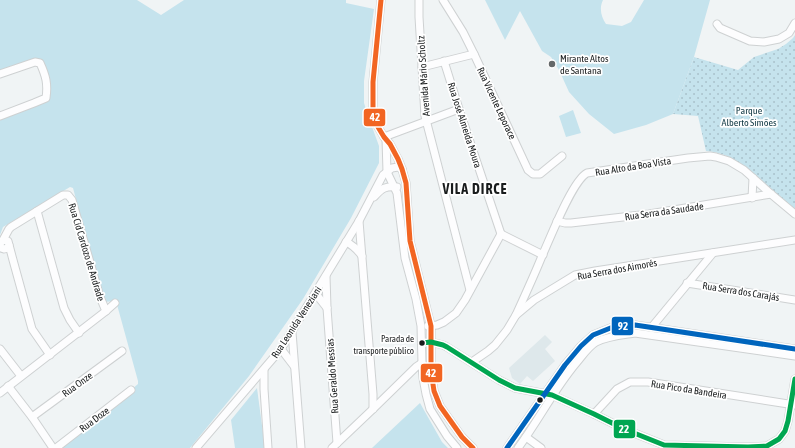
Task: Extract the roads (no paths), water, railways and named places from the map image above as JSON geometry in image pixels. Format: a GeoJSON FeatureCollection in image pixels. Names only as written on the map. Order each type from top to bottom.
{"type":"FeatureCollection","features":[{"type":"Feature","properties":{"kind":"street"},"geometry":{"type":"LineString","coordinates":[[381,0],[372,82],[373,112],[378,127],[395,151],[406,183],[410,241],[431,326],[431,376],[434,391],[440,406],[462,437],[473,448]]}},
{"type":"Feature","properties":{"kind":"street","name":"Avenida Mário Scholtz"},"geometry":{"type":"LineString","coordinates":[[419,0],[426,122],[470,290]]}},
{"type":"Feature","properties":{"kind":"street","name":"Rua Vicente Leporace"},"geometry":{"type":"LineString","coordinates":[[443,0],[463,32],[528,170],[533,174],[540,174],[562,156]]}},
{"type":"Feature","properties":{"kind":"street"},"geometry":{"type":"LineString","coordinates":[[717,24],[720,28],[750,41],[764,42],[779,40],[789,33],[795,23]]}},
{"type":"Feature","properties":{"kind":"street"},"geometry":{"type":"LineString","coordinates":[[422,67],[474,54]]}},
{"type":"Feature","properties":{"kind":"street","name":"Rua José Almeida Moura"},"geometry":{"type":"LineString","coordinates":[[444,61],[502,234]]}},
{"type":"Feature","properties":{"kind":"street"},"geometry":{"type":"LineString","coordinates":[[0,74],[35,62],[40,63],[45,75],[47,86],[46,98],[0,116]]}},
{"type":"Feature","properties":{"kind":"street"},"geometry":{"type":"LineString","coordinates":[[385,138],[459,109]]}},
{"type":"Feature","properties":{"kind":"street"},"geometry":{"type":"LineString","coordinates":[[385,138],[387,172],[397,192],[405,258],[416,299],[421,326],[423,378],[426,394],[430,409],[447,436],[457,448]]}},
{"type":"Feature","properties":{"kind":"street","name":"Rua Alto da Boa Vista"},"geometry":{"type":"LineString","coordinates":[[516,315],[557,221],[579,180],[584,175],[688,158],[710,156],[722,158],[744,170],[795,214]]}},
{"type":"Feature","properties":{"kind":"street"},"geometry":{"type":"LineString","coordinates":[[368,205],[383,175],[392,168],[398,167],[402,169]]}},
{"type":"Feature","properties":{"kind":"street"},"geometry":{"type":"LineString","coordinates":[[752,198],[754,178]]}},
{"type":"Feature","properties":{"kind":"street"},"geometry":{"type":"LineString","coordinates":[[368,205],[383,188],[399,187],[406,183]]}},
{"type":"Feature","properties":{"kind":"street","name":"Rua Cid Cardozo de Andrade"},"geometry":{"type":"LineString","coordinates":[[37,211],[63,195],[66,194],[70,196],[100,297],[106,311]]}},
{"type":"Feature","properties":{"kind":"street","name":"Rua Serra da Saudade"},"geometry":{"type":"LineString","coordinates":[[557,221],[571,223],[649,214],[771,194]]}},
{"type":"Feature","properties":{"kind":"street","name":"Rua Leonida Veneziani"},"geometry":{"type":"LineString","coordinates":[[196,448],[281,349],[316,294],[368,205]]}},
{"type":"Feature","properties":{"kind":"street"},"geometry":{"type":"LineString","coordinates":[[50,355],[32,329],[13,260],[4,244],[11,226],[37,211],[64,308],[79,333]]}},
{"type":"Feature","properties":{"kind":"street"},"geometry":{"type":"LineString","coordinates":[[359,221],[373,409]]}},
{"type":"Feature","properties":{"kind":"street"},"geometry":{"type":"LineString","coordinates":[[421,326],[437,325],[444,322],[456,313],[466,300],[470,290],[502,234],[543,255]]}},
{"type":"Feature","properties":{"kind":"street","name":"Rua Serra dos Aimorés"},"geometry":{"type":"LineString","coordinates":[[472,362],[488,352],[495,345],[507,330],[516,315],[534,300],[575,275],[794,240]]}},
{"type":"Feature","properties":{"kind":"street"},"geometry":{"type":"LineString","coordinates":[[346,242],[353,245],[362,256]]}},
{"type":"Feature","properties":{"kind":"street"},"geometry":{"type":"LineString","coordinates":[[651,328],[713,253]]}},
{"type":"Feature","properties":{"kind":"street","name":"Rua Geraldo Messias"},"geometry":{"type":"LineString","coordinates":[[326,276],[336,425],[335,446]]}},
{"type":"Feature","properties":{"kind":"street","name":"Rua Serra dos Carajás"},"geometry":{"type":"LineString","coordinates":[[687,283],[795,300]]}},
{"type":"Feature","properties":{"kind":"street"},"geometry":{"type":"LineString","coordinates":[[316,294],[327,308]]}},
{"type":"Feature","properties":{"kind":"street"},"geometry":{"type":"LineString","coordinates":[[0,393],[79,333],[115,303]]}},
{"type":"Feature","properties":{"kind":"street"},"geometry":{"type":"LineString","coordinates":[[518,448],[526,437],[565,365],[581,346],[593,335],[613,327],[636,325],[795,349]]}},
{"type":"Feature","properties":{"kind":"street"},"geometry":{"type":"LineString","coordinates":[[292,332],[301,448]]}},
{"type":"Feature","properties":{"kind":"street"},"geometry":{"type":"LineString","coordinates":[[507,448],[587,349],[597,342],[615,336],[635,333],[795,356]]}},
{"type":"Feature","properties":{"kind":"street"},"geometry":{"type":"LineString","coordinates":[[422,343],[431,342],[448,347],[499,380],[511,386],[549,395],[594,414],[624,430],[666,446],[766,446],[779,439],[785,431],[793,405],[795,379]]}},
{"type":"Feature","properties":{"kind":"street"},"geometry":{"type":"LineString","coordinates":[[0,349],[21,376]]}},
{"type":"Feature","properties":{"kind":"street"},"geometry":{"type":"LineString","coordinates":[[281,349],[294,366]]}},
{"type":"Feature","properties":{"kind":"street","name":"Rua Onze"},"geometry":{"type":"LineString","coordinates":[[32,418],[122,351]]}},
{"type":"Feature","properties":{"kind":"street"},"geometry":{"type":"LineString","coordinates":[[335,446],[416,367],[422,363]]}},
{"type":"Feature","properties":{"kind":"street"},"geometry":{"type":"LineString","coordinates":[[264,370],[268,448]]}},
{"type":"Feature","properties":{"kind":"street"},"geometry":{"type":"LineString","coordinates":[[405,378],[416,376],[423,378]]}},
{"type":"Feature","properties":{"kind":"street"},"geometry":{"type":"LineString","coordinates":[[254,381],[264,389]]}},
{"type":"Feature","properties":{"kind":"street","name":"Rua Pico da Bandeira"},"geometry":{"type":"LineString","coordinates":[[594,414],[616,389],[630,382],[648,382],[793,405]]}},
{"type":"Feature","properties":{"kind":"street"},"geometry":{"type":"LineString","coordinates":[[8,386],[53,448]]}},
{"type":"Feature","properties":{"kind":"street","name":"Rua Doze"},"geometry":{"type":"LineString","coordinates":[[56,448],[131,390]]}},
{"type":"Feature","properties":{"kind":"street"},"geometry":{"type":"LineString","coordinates":[[373,394],[376,397],[384,398]]}},
{"type":"Feature","properties":{"kind":"street"},"geometry":{"type":"LineString","coordinates":[[336,425],[340,429],[349,432]]}},
{"type":"Feature","properties":{"kind":"street"},"geometry":{"type":"LineString","coordinates":[[526,437],[542,448]]}},
{"type":"Feature","properties":{"kind":"place","name":"Mirante Altos de Santana"},"geometry":{"type":"Point","coordinates":[552,64]}},
{"type":"Feature","properties":{"kind":"place","name":"Parada de transporte público"},"geometry":{"type":"Point","coordinates":[422,343]}},
{"type":"Feature","properties":{"kind":"district","name":"VILA DIRCE"},"geometry":{"type":"Point","coordinates":[475,189]}},
{"type":"Feature","properties":{"kind":"park label","name":"Parque Alberto Simões"},"geometry":{"type":"Point","coordinates":[749,116]}}]}
